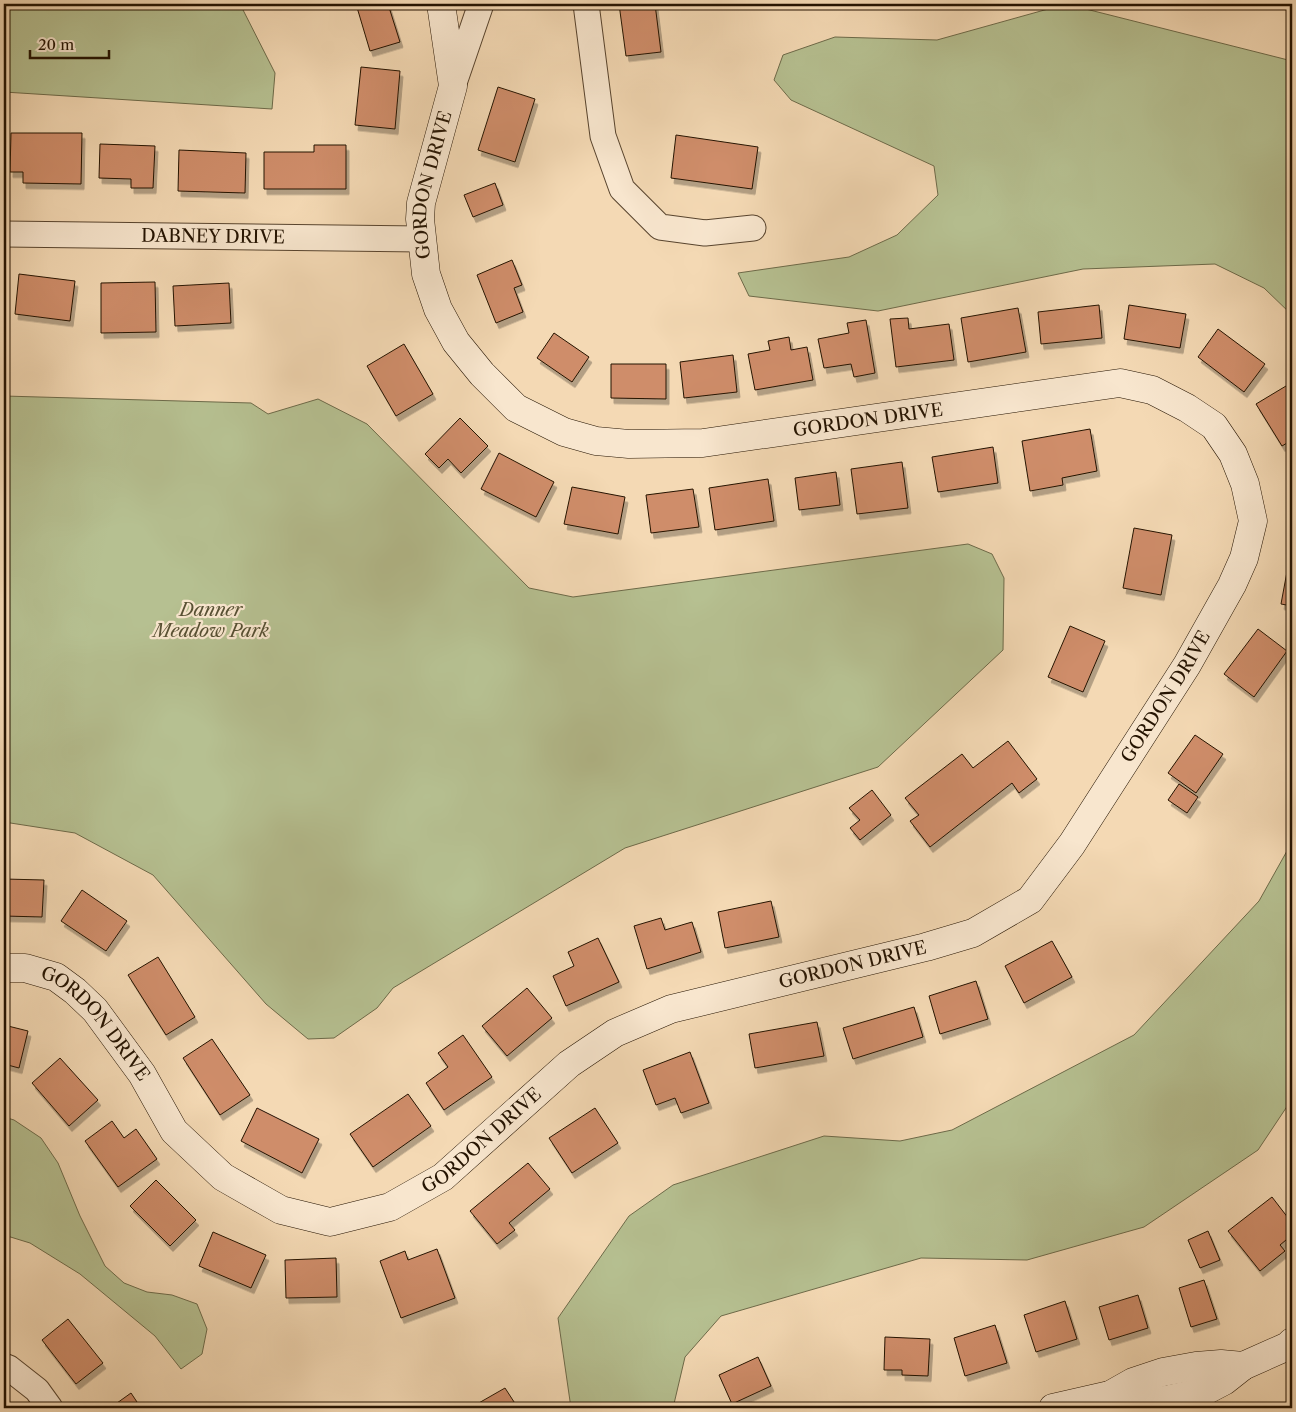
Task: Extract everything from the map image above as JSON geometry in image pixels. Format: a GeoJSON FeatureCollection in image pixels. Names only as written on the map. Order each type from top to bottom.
{"type":"FeatureCollection","features":[{"type":"Feature","properties":{"kind":"street"},"geometry":{"type":"LineString","coordinates":[[441,4],[453,86]]}},
{"type":"Feature","properties":{"kind":"street","name":"GORDON DRIVE"},"geometry":{"type":"LineString","coordinates":[[4,968],[25,968],[56,977],[75,991],[95,1010],[142,1074],[174,1132],[223,1177],[281,1210],[330,1222],[390,1207],[443,1177],[569,1064],[615,1034],[671,1009],[926,947],[973,932],[1030,900],[1072,844],[1187,664],[1232,585],[1244,558],[1253,521],[1245,484],[1233,454],[1214,426],[1186,408],[1152,390],[1120,383],[704,443],[629,444],[596,441],[564,432],[516,408],[482,374],[456,342],[438,310],[426,274],[420,219],[421,202],[453,86],[481,4]]}},
{"type":"Feature","properties":{"kind":"street"},"geometry":{"type":"LineString","coordinates":[[586,4],[603,136],[622,189],[660,227],[705,233],[753,228]]}},
{"type":"Feature","properties":{"kind":"street","name":"DABNEY DRIVE"},"geometry":{"type":"LineString","coordinates":[[4,234],[422,239]]}},
{"type":"Feature","properties":{"kind":"street"},"geometry":{"type":"LineString","coordinates":[[1053,1408],[1110,1395],[1133,1382],[1163,1372],[1221,1364],[1243,1366],[1288,1346],[1292,1342]]}},
{"type":"Feature","properties":{"kind":"street"},"geometry":{"type":"LineString","coordinates":[[4,1366],[37,1390],[50,1408]]}},
{"type":"Feature","properties":{"kind":"green space"},"geometry":{"type":"Polygon","coordinates":[[[4,4],[240,4],[275,73],[272,109],[4,92],[4,4]]]}},
{"type":"Feature","properties":{"kind":"green space"},"geometry":{"type":"Polygon","coordinates":[[[1066,4],[1292,61],[1292,315],[1264,288],[1215,264],[1083,269],[878,311],[749,296],[738,273],[849,257],[897,235],[938,195],[934,166],[791,100],[774,80],[783,55],[835,37],[937,40],[1066,4]]]}},
{"type":"Feature","properties":{"kind":"green space","name":"Danner Meadow Park"},"geometry":{"type":"Polygon","coordinates":[[[4,396],[251,403],[268,414],[318,399],[367,424],[529,588],[573,597],[968,544],[992,554],[1004,578],[1003,650],[878,767],[625,848],[393,988],[377,1008],[334,1038],[308,1039],[266,1004],[153,875],[75,833],[4,822],[4,396]]]}},
{"type":"Feature","properties":{"kind":"green space"},"geometry":{"type":"Polygon","coordinates":[[[1292,842],[1292,1099],[1258,1150],[1144,1227],[1027,1260],[921,1258],[721,1316],[685,1357],[673,1408],[571,1408],[558,1318],[629,1216],[673,1185],[824,1136],[900,1141],[952,1130],[1134,1035],[1259,901],[1292,842]]]}},
{"type":"Feature","properties":{"kind":"green space"},"geometry":{"type":"Polygon","coordinates":[[[4,1117],[14,1120],[41,1138],[58,1163],[80,1216],[105,1266],[124,1283],[147,1292],[172,1295],[197,1304],[207,1329],[202,1354],[181,1369],[155,1336],[80,1274],[30,1243],[4,1235],[4,1117]]]}},
{"type":"Feature","properties":{"kind":"building"},"geometry":{"type":"Polygon","coordinates":[[[356,4],[388,4],[400,42],[370,51],[356,4]]]}},
{"type":"Feature","properties":{"kind":"building"},"geometry":{"type":"Polygon","coordinates":[[[619,4],[655,4],[661,52],[626,56],[619,4]]]}},
{"type":"Feature","properties":{"kind":"building"},"geometry":{"type":"Polygon","coordinates":[[[361,67],[400,71],[395,129],[355,125],[361,67]]]}},
{"type":"Feature","properties":{"kind":"building"},"geometry":{"type":"Polygon","coordinates":[[[498,87],[535,99],[515,162],[478,150],[498,87]]]}},
{"type":"Feature","properties":{"kind":"building"},"geometry":{"type":"Polygon","coordinates":[[[11,133],[82,133],[81,184],[23,183],[23,172],[10,172],[11,133]]]}},
{"type":"Feature","properties":{"kind":"building"},"geometry":{"type":"Polygon","coordinates":[[[676,135],[758,147],[752,189],[671,178],[676,135]]]}},
{"type":"Feature","properties":{"kind":"building"},"geometry":{"type":"Polygon","coordinates":[[[100,144],[155,146],[153,188],[131,188],[131,179],[99,178],[100,144]]]}},
{"type":"Feature","properties":{"kind":"building"},"geometry":{"type":"Polygon","coordinates":[[[314,145],[346,145],[346,189],[264,189],[264,152],[314,152],[314,145]]]}},
{"type":"Feature","properties":{"kind":"building"},"geometry":{"type":"Polygon","coordinates":[[[179,150],[246,153],[245,193],[178,191],[179,150]]]}},
{"type":"Feature","properties":{"kind":"building"},"geometry":{"type":"Polygon","coordinates":[[[495,183],[503,205],[473,217],[464,195],[495,183]]]}},
{"type":"Feature","properties":{"kind":"building"},"geometry":{"type":"Polygon","coordinates":[[[512,260],[522,285],[514,288],[523,312],[496,323],[477,275],[512,260]]]}},
{"type":"Feature","properties":{"kind":"building"},"geometry":{"type":"Polygon","coordinates":[[[19,274],[75,281],[70,321],[15,314],[19,274]]]}},
{"type":"Feature","properties":{"kind":"building"},"geometry":{"type":"Polygon","coordinates":[[[155,282],[156,332],[101,333],[101,283],[155,282]]]}},
{"type":"Feature","properties":{"kind":"building"},"geometry":{"type":"Polygon","coordinates":[[[229,283],[231,323],[175,326],[173,286],[229,283]]]}},
{"type":"Feature","properties":{"kind":"building"},"geometry":{"type":"Polygon","coordinates":[[[1099,305],[1102,338],[1041,344],[1038,312],[1099,305]]]}},
{"type":"Feature","properties":{"kind":"building"},"geometry":{"type":"Polygon","coordinates":[[[1129,305],[1186,314],[1180,348],[1124,339],[1129,305]]]}},
{"type":"Feature","properties":{"kind":"building"},"geometry":{"type":"Polygon","coordinates":[[[1018,308],[1026,352],[968,362],[961,318],[1018,308]]]}},
{"type":"Feature","properties":{"kind":"building"},"geometry":{"type":"Polygon","coordinates":[[[908,318],[909,329],[949,324],[954,360],[896,367],[890,319],[908,318]]]}},
{"type":"Feature","properties":{"kind":"building"},"geometry":{"type":"Polygon","coordinates":[[[866,320],[875,373],[854,377],[851,364],[824,368],[818,339],[849,333],[847,323],[866,320]]]}},
{"type":"Feature","properties":{"kind":"building"},"geometry":{"type":"Polygon","coordinates":[[[1218,329],[1265,364],[1244,392],[1198,357],[1218,329]]]}},
{"type":"Feature","properties":{"kind":"building"},"geometry":{"type":"Polygon","coordinates":[[[554,333],[589,357],[572,382],[537,358],[554,333]]]}},
{"type":"Feature","properties":{"kind":"building"},"geometry":{"type":"Polygon","coordinates":[[[789,337],[791,350],[807,347],[813,380],[755,390],[748,354],[770,350],[768,341],[789,337]]]}},
{"type":"Feature","properties":{"kind":"building"},"geometry":{"type":"Polygon","coordinates":[[[404,344],[433,394],[396,416],[367,366],[404,344]]]}},
{"type":"Feature","properties":{"kind":"building"},"geometry":{"type":"Polygon","coordinates":[[[733,355],[737,392],[684,398],[680,362],[733,355]]]}},
{"type":"Feature","properties":{"kind":"building"},"geometry":{"type":"Polygon","coordinates":[[[611,364],[666,364],[666,399],[611,398],[611,364]]]}},
{"type":"Feature","properties":{"kind":"building"},"geometry":{"type":"Polygon","coordinates":[[[1286,386],[1292,397],[1292,440],[1282,446],[1256,404],[1286,386]]]}},
{"type":"Feature","properties":{"kind":"building"},"geometry":{"type":"Polygon","coordinates":[[[460,418],[488,446],[461,473],[448,459],[439,468],[425,454],[460,418]]]}},
{"type":"Feature","properties":{"kind":"building"},"geometry":{"type":"Polygon","coordinates":[[[1090,429],[1097,471],[1062,478],[1063,485],[1030,491],[1022,441],[1090,429]]]}},
{"type":"Feature","properties":{"kind":"building"},"geometry":{"type":"Polygon","coordinates":[[[993,447],[998,483],[938,492],[932,457],[993,447]]]}},
{"type":"Feature","properties":{"kind":"building"},"geometry":{"type":"Polygon","coordinates":[[[499,453],[554,482],[536,517],[481,489],[499,453]]]}},
{"type":"Feature","properties":{"kind":"building"},"geometry":{"type":"Polygon","coordinates":[[[902,462],[908,508],[857,514],[851,469],[902,462]]]}},
{"type":"Feature","properties":{"kind":"building"},"geometry":{"type":"Polygon","coordinates":[[[836,472],[840,505],[799,510],[795,478],[836,472]]]}},
{"type":"Feature","properties":{"kind":"building"},"geometry":{"type":"Polygon","coordinates":[[[768,479],[774,521],[715,530],[709,488],[768,479]]]}},
{"type":"Feature","properties":{"kind":"building"},"geometry":{"type":"Polygon","coordinates":[[[572,487],[625,497],[618,534],[564,524],[572,487]]]}},
{"type":"Feature","properties":{"kind":"building"},"geometry":{"type":"Polygon","coordinates":[[[693,489],[699,527],[651,533],[646,495],[693,489]]]}},
{"type":"Feature","properties":{"kind":"building"},"geometry":{"type":"Polygon","coordinates":[[[1134,528],[1172,535],[1161,595],[1123,588],[1134,528]]]}},
{"type":"Feature","properties":{"kind":"building"},"geometry":{"type":"Polygon","coordinates":[[[1292,550],[1292,606],[1281,604],[1292,550]]]}},
{"type":"Feature","properties":{"kind":"building"},"geometry":{"type":"Polygon","coordinates":[[[1070,626],[1105,641],[1083,692],[1048,677],[1070,626]]]}},
{"type":"Feature","properties":{"kind":"building"},"geometry":{"type":"Polygon","coordinates":[[[1258,629],[1287,651],[1254,697],[1224,674],[1258,629]]]}},
{"type":"Feature","properties":{"kind":"building"},"geometry":{"type":"Polygon","coordinates":[[[1195,735],[1223,754],[1196,793],[1168,773],[1195,735]]]}},
{"type":"Feature","properties":{"kind":"building"},"geometry":{"type":"Polygon","coordinates":[[[1008,741],[1037,779],[1019,793],[1012,783],[930,847],[910,821],[919,815],[905,798],[962,754],[973,768],[1008,741]]]}},
{"type":"Feature","properties":{"kind":"building"},"geometry":{"type":"Polygon","coordinates":[[[1179,784],[1198,797],[1187,813],[1168,800],[1179,784]]]}},
{"type":"Feature","properties":{"kind":"building"},"geometry":{"type":"Polygon","coordinates":[[[872,790],[891,815],[860,840],[850,828],[860,820],[849,808],[872,790]]]}},
{"type":"Feature","properties":{"kind":"building"},"geometry":{"type":"Polygon","coordinates":[[[4,879],[44,880],[42,917],[4,916],[4,879]]]}},
{"type":"Feature","properties":{"kind":"building"},"geometry":{"type":"Polygon","coordinates":[[[82,890],[127,921],[106,951],[61,921],[82,890]]]}},
{"type":"Feature","properties":{"kind":"building"},"geometry":{"type":"Polygon","coordinates":[[[771,901],[779,937],[725,948],[718,912],[771,901]]]}},
{"type":"Feature","properties":{"kind":"building"},"geometry":{"type":"Polygon","coordinates":[[[661,918],[665,930],[692,922],[701,952],[647,969],[634,926],[661,918]]]}},
{"type":"Feature","properties":{"kind":"building"},"geometry":{"type":"Polygon","coordinates":[[[598,938],[619,982],[566,1006],[553,976],[574,966],[568,952],[598,938]]]}},
{"type":"Feature","properties":{"kind":"building"},"geometry":{"type":"Polygon","coordinates":[[[1052,941],[1072,977],[1024,1003],[1005,966],[1052,941]]]}},
{"type":"Feature","properties":{"kind":"building"},"geometry":{"type":"Polygon","coordinates":[[[158,957],[195,1017],[166,1035],[128,975],[158,957]]]}},
{"type":"Feature","properties":{"kind":"building"},"geometry":{"type":"Polygon","coordinates":[[[976,981],[988,1019],[940,1034],[929,996],[976,981]]]}},
{"type":"Feature","properties":{"kind":"building"},"geometry":{"type":"Polygon","coordinates":[[[527,988],[552,1018],[507,1056],[482,1026],[527,988]]]}},
{"type":"Feature","properties":{"kind":"building"},"geometry":{"type":"Polygon","coordinates":[[[914,1007],[923,1037],[853,1059],[843,1028],[914,1007]]]}},
{"type":"Feature","properties":{"kind":"building"},"geometry":{"type":"Polygon","coordinates":[[[817,1022],[824,1056],[755,1068],[749,1034],[817,1022]]]}},
{"type":"Feature","properties":{"kind":"building"},"geometry":{"type":"Polygon","coordinates":[[[4,1025],[28,1031],[19,1068],[4,1064],[4,1025]]]}},
{"type":"Feature","properties":{"kind":"building"},"geometry":{"type":"Polygon","coordinates":[[[463,1035],[492,1077],[444,1110],[426,1083],[448,1067],[438,1053],[463,1035]]]}},
{"type":"Feature","properties":{"kind":"building"},"geometry":{"type":"Polygon","coordinates":[[[212,1039],[250,1095],[220,1115],[183,1058],[212,1039]]]}},
{"type":"Feature","properties":{"kind":"building"},"geometry":{"type":"Polygon","coordinates":[[[690,1052],[709,1103],[681,1113],[675,1098],[656,1105],[643,1070],[690,1052]]]}},
{"type":"Feature","properties":{"kind":"building"},"geometry":{"type":"Polygon","coordinates":[[[60,1058],[98,1100],[69,1126],[32,1083],[60,1058]]]}},
{"type":"Feature","properties":{"kind":"building"},"geometry":{"type":"Polygon","coordinates":[[[408,1094],[431,1126],[373,1167],[350,1134],[408,1094]]]}},
{"type":"Feature","properties":{"kind":"building"},"geometry":{"type":"Polygon","coordinates":[[[257,1108],[319,1139],[302,1173],[241,1141],[257,1108]]]}},
{"type":"Feature","properties":{"kind":"building"},"geometry":{"type":"Polygon","coordinates":[[[595,1108],[618,1143],[572,1173],[549,1138],[595,1108]]]}},
{"type":"Feature","properties":{"kind":"building"},"geometry":{"type":"Polygon","coordinates":[[[112,1121],[124,1138],[136,1129],[157,1159],[118,1187],[85,1141],[112,1121]]]}},
{"type":"Feature","properties":{"kind":"building"},"geometry":{"type":"Polygon","coordinates":[[[528,1163],[550,1189],[509,1223],[515,1230],[497,1244],[470,1211],[528,1163]]]}},
{"type":"Feature","properties":{"kind":"building"},"geometry":{"type":"Polygon","coordinates":[[[156,1180],[196,1220],[170,1246],[130,1206],[156,1180]]]}},
{"type":"Feature","properties":{"kind":"building"},"geometry":{"type":"Polygon","coordinates":[[[1272,1197],[1292,1223],[1292,1235],[1280,1245],[1285,1251],[1260,1271],[1228,1231],[1272,1197]]]}},
{"type":"Feature","properties":{"kind":"building"},"geometry":{"type":"Polygon","coordinates":[[[1208,1231],[1220,1260],[1200,1268],[1188,1240],[1208,1231]]]}},
{"type":"Feature","properties":{"kind":"building"},"geometry":{"type":"Polygon","coordinates":[[[213,1232],[266,1255],[251,1288],[199,1266],[213,1232]]]}},
{"type":"Feature","properties":{"kind":"building"},"geometry":{"type":"Polygon","coordinates":[[[437,1249],[455,1298],[401,1318],[380,1261],[405,1251],[408,1260],[437,1249]]]}},
{"type":"Feature","properties":{"kind":"building"},"geometry":{"type":"Polygon","coordinates":[[[336,1258],[337,1297],[286,1298],[285,1260],[336,1258]]]}},
{"type":"Feature","properties":{"kind":"building"},"geometry":{"type":"Polygon","coordinates":[[[1204,1280],[1217,1319],[1191,1327],[1179,1288],[1204,1280]]]}},
{"type":"Feature","properties":{"kind":"building"},"geometry":{"type":"Polygon","coordinates":[[[1138,1295],[1148,1328],[1109,1340],[1099,1307],[1138,1295]]]}},
{"type":"Feature","properties":{"kind":"building"},"geometry":{"type":"Polygon","coordinates":[[[1065,1301],[1077,1339],[1036,1352],[1024,1315],[1065,1301]]]}},
{"type":"Feature","properties":{"kind":"building"},"geometry":{"type":"Polygon","coordinates":[[[68,1319],[103,1363],[76,1384],[42,1340],[68,1319]]]}},
{"type":"Feature","properties":{"kind":"building"},"geometry":{"type":"Polygon","coordinates":[[[995,1325],[1007,1363],[965,1376],[954,1338],[995,1325]]]}},
{"type":"Feature","properties":{"kind":"building"},"geometry":{"type":"Polygon","coordinates":[[[885,1337],[930,1339],[928,1376],[902,1375],[902,1370],[884,1370],[885,1337]]]}},
{"type":"Feature","properties":{"kind":"building"},"geometry":{"type":"Polygon","coordinates":[[[758,1357],[771,1386],[732,1404],[719,1375],[758,1357]]]}},
{"type":"Feature","properties":{"kind":"building"},"geometry":{"type":"Polygon","coordinates":[[[505,1388],[518,1408],[470,1408],[505,1388]]]}},
{"type":"Feature","properties":{"kind":"building"},"geometry":{"type":"Polygon","coordinates":[[[131,1393],[141,1408],[110,1408],[131,1393]]]}}]}
